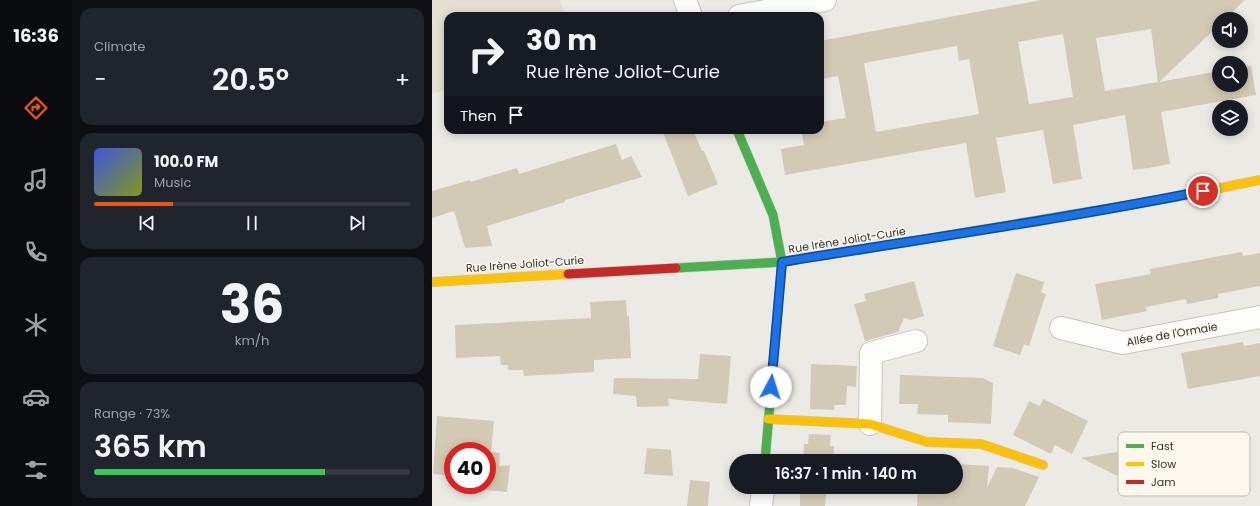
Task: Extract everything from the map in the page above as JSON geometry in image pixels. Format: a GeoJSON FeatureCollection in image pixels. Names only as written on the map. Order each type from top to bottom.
{"type":"FeatureCollection","features":[{"type":"Feature","properties":{"kind":"street"},"geometry":{"type":"LineString","coordinates":[[686,0],[690,12]]}},
{"type":"Feature","properties":{"kind":"street"},"geometry":{"type":"LineString","coordinates":[[760,12],[825,0]]}},
{"type":"Feature","properties":{"kind":"street"},"geometry":{"type":"LineString","coordinates":[[739,134],[773,215],[782,262],[766,454]]}},
{"type":"Feature","properties":{"kind":"street","name":"Rue Irène Joliot-Curie"},"geometry":{"type":"LineString","coordinates":[[432,282],[782,262],[1158,200],[1260,180]]}},
{"type":"Feature","properties":{"kind":"street","name":"Allée de l'Ormaie"},"geometry":{"type":"LineString","coordinates":[[1061,328],[1122,343],[1260,318]]}},
{"type":"Feature","properties":{"kind":"street"},"geometry":{"type":"LineString","coordinates":[[870,424],[871,353],[916,341]]}},
{"type":"Feature","properties":{"kind":"street"},"geometry":{"type":"LineString","coordinates":[[768,419],[870,424],[927,442],[980,444],[1043,465]]}},
{"type":"Feature","properties":{"kind":"street"},"geometry":{"type":"LineString","coordinates":[[761,506],[762,494]]}},
{"type":"Feature","properties":{"kind":"shaded area"},"geometry":{"type":"Polygon","coordinates":[[[432,0],[560,0],[564,12],[444,12],[444,90],[432,94],[432,0]]]}},
{"type":"Feature","properties":{"kind":"building"},"geometry":{"type":"Polygon","coordinates":[[[1041,0],[1245,0],[1232,12],[1212,12],[1212,32],[1159,82],[1212,72],[1212,92],[1248,92],[1248,66],[1251,66],[1256,95],[1228,100],[1212,100],[1212,103],[1161,112],[1170,164],[1133,170],[1125,115],[1073,125],[1082,179],[1053,184],[1043,130],[996,138],[1006,192],[975,198],[966,143],[785,175],[781,149],[804,145],[802,134],[824,134],[824,121],[846,118],[838,76],[824,78],[824,40],[1041,0]],[[1151,29],[1096,38],[1105,91],[1158,82],[1151,29]],[[1063,34],[1018,42],[1029,104],[1073,97],[1063,34]],[[957,46],[864,63],[876,132],[979,114],[969,59],[959,61],[957,46]]]}},
{"type":"Feature","properties":{"kind":"building"},"geometry":{"type":"Polygon","coordinates":[[[664,134],[695,134],[702,151],[704,151],[718,184],[688,196],[664,134]]]}},
{"type":"Feature","properties":{"kind":"building"},"geometry":{"type":"Polygon","coordinates":[[[616,144],[622,160],[631,156],[642,177],[565,200],[565,202],[487,226],[492,246],[465,248],[454,211],[432,218],[432,191],[470,180],[470,182],[517,168],[519,174],[616,144]]]}},
{"type":"Feature","properties":{"kind":"building"},"geometry":{"type":"Polygon","coordinates":[[[1242,252],[1243,256],[1260,253],[1260,286],[1218,294],[1218,298],[1187,304],[1186,299],[1146,307],[1147,311],[1102,320],[1095,284],[1151,274],[1150,269],[1242,252]]]}},
{"type":"Feature","properties":{"kind":"building"},"geometry":{"type":"Polygon","coordinates":[[[1016,273],[1044,282],[1041,292],[1046,294],[1029,346],[1024,344],[1020,355],[993,346],[1016,273]]]}},
{"type":"Feature","properties":{"kind":"building"},"geometry":{"type":"Polygon","coordinates":[[[914,281],[924,316],[910,320],[904,318],[898,332],[865,341],[854,304],[866,301],[864,294],[914,281]]]}},
{"type":"Feature","properties":{"kind":"building"},"geometry":{"type":"Polygon","coordinates":[[[626,300],[627,316],[629,316],[631,358],[594,360],[594,372],[524,376],[523,370],[508,370],[508,365],[501,365],[500,356],[456,358],[455,325],[591,318],[590,302],[626,300]]]}},
{"type":"Feature","properties":{"kind":"building"},"geometry":{"type":"Polygon","coordinates":[[[1243,342],[1244,346],[1260,343],[1260,376],[1188,389],[1181,353],[1243,342]]]}},
{"type":"Feature","properties":{"kind":"building"},"geometry":{"type":"Polygon","coordinates":[[[700,354],[731,356],[727,404],[668,399],[669,406],[637,407],[636,396],[613,394],[614,378],[698,379],[700,354]]]}},
{"type":"Feature","properties":{"kind":"building"},"geometry":{"type":"Polygon","coordinates":[[[811,364],[857,366],[856,387],[847,386],[846,405],[834,405],[834,410],[810,409],[811,364]]]}},
{"type":"Feature","properties":{"kind":"building"},"geometry":{"type":"Polygon","coordinates":[[[900,375],[983,378],[993,383],[991,424],[948,422],[948,415],[917,414],[918,404],[899,404],[900,375]]]}},
{"type":"Feature","properties":{"kind":"building"},"geometry":{"type":"Polygon","coordinates":[[[1043,399],[1088,421],[1072,454],[1055,445],[1051,454],[1013,435],[1029,401],[1040,406],[1043,399]]]}},
{"type":"Feature","properties":{"kind":"building"},"geometry":{"type":"Polygon","coordinates":[[[437,416],[494,421],[492,442],[444,442],[444,475],[433,474],[437,416]]]}},
{"type":"Feature","properties":{"kind":"building"},"geometry":{"type":"Polygon","coordinates":[[[809,434],[831,435],[830,446],[834,446],[833,454],[803,454],[804,444],[808,444],[809,434]]]}},
{"type":"Feature","properties":{"kind":"building"},"geometry":{"type":"Polygon","coordinates":[[[647,448],[671,450],[673,476],[644,474],[647,448]]]}},
{"type":"Feature","properties":{"kind":"building"},"geometry":{"type":"Polygon","coordinates":[[[1118,452],[1118,476],[1081,458],[1118,452]]]}},
{"type":"Feature","properties":{"kind":"building"},"geometry":{"type":"Polygon","coordinates":[[[496,453],[500,453],[499,466],[510,465],[507,492],[496,491],[496,453]]]}},
{"type":"Feature","properties":{"kind":"building"},"geometry":{"type":"Polygon","coordinates":[[[963,464],[989,466],[987,488],[997,467],[1013,468],[1039,477],[1025,506],[917,506],[918,494],[963,494],[963,464]]]}},
{"type":"Feature","properties":{"kind":"building"},"geometry":{"type":"Polygon","coordinates":[[[690,480],[710,482],[708,506],[687,506],[690,480]]]}},
{"type":"Feature","properties":{"kind":"building"},"geometry":{"type":"Polygon","coordinates":[[[800,494],[826,494],[825,506],[800,506],[800,494]]]}},
{"type":"Feature","properties":{"kind":"traffic: fast"},"geometry":{"type":"LineString","coordinates":[[739,134],[773,215],[782,262],[766,454]]}},
{"type":"Feature","properties":{"kind":"traffic: fast"},"geometry":{"type":"LineString","coordinates":[[676,268],[782,262],[1176,197]]}},
{"type":"Feature","properties":{"kind":"traffic: slow"},"geometry":{"type":"LineString","coordinates":[[1176,197],[1260,180]]}},
{"type":"Feature","properties":{"kind":"traffic: slow"},"geometry":{"type":"LineString","coordinates":[[432,282],[568,274]]}},
{"type":"Feature","properties":{"kind":"traffic: slow"},"geometry":{"type":"LineString","coordinates":[[768,419],[870,424],[927,442],[981,444],[1043,465]]}},
{"type":"Feature","properties":{"kind":"traffic: jam"},"geometry":{"type":"LineString","coordinates":[[568,274],[676,268]]}},
{"type":"Feature","properties":{"kind":"route"},"geometry":{"type":"LineString","coordinates":[[771,387],[782,262],[1158,200],[1203,191]]}}]}
